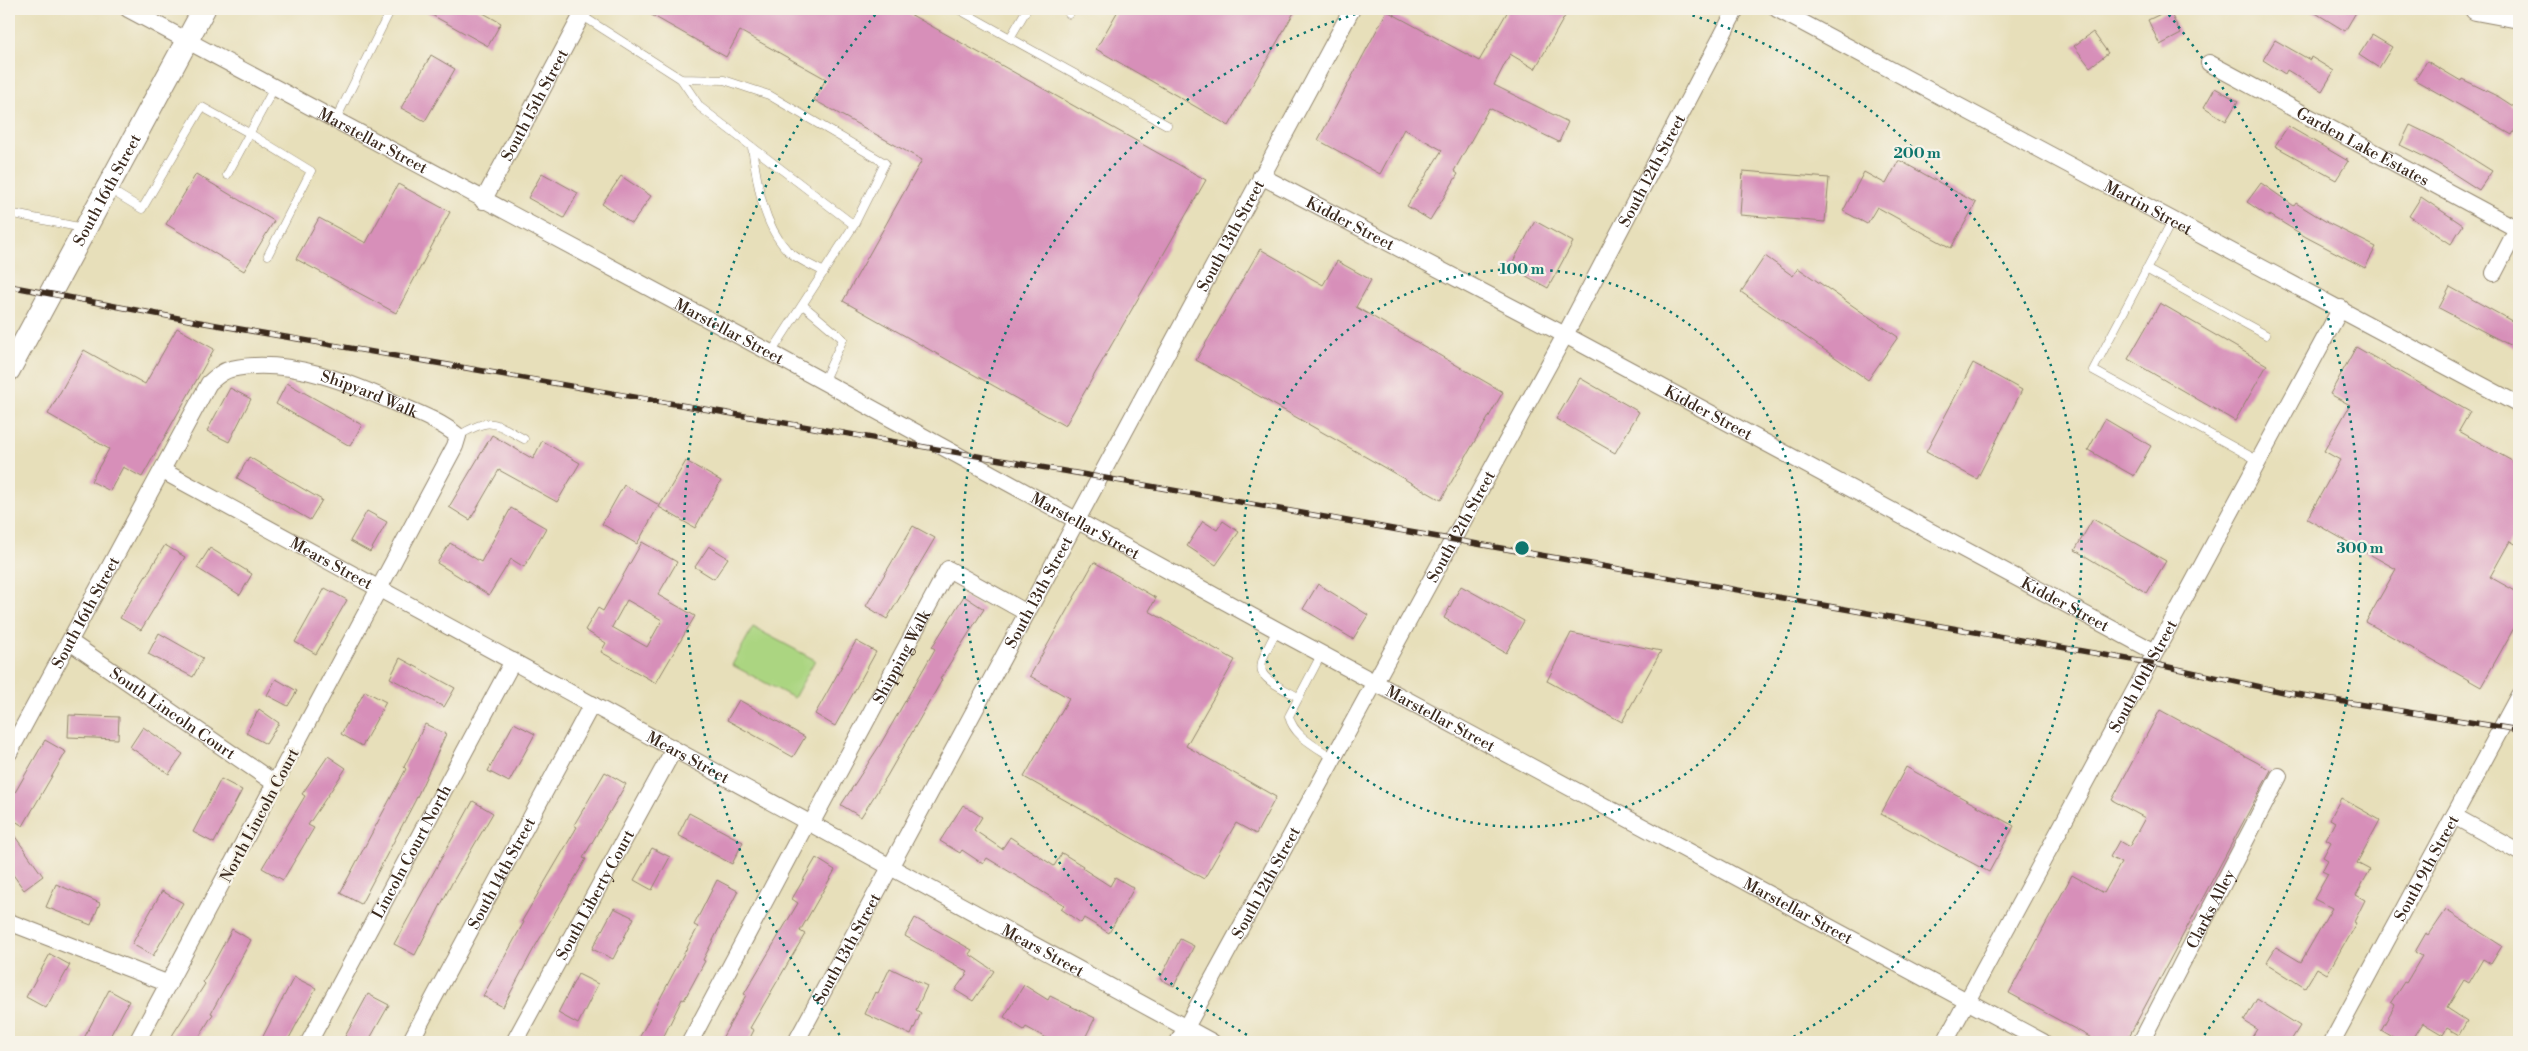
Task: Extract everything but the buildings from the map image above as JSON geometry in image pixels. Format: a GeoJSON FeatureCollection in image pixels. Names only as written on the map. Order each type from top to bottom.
{"type":"FeatureCollection","features":[{"type":"Feature","properties":{"kind":"main road","name":"South 16th Street"},"geometry":{"type":"LineString","coordinates":[[9,370],[204,9]]}},
{"type":"Feature","properties":{"kind":"main road"},"geometry":{"type":"LineString","coordinates":[[2476,9],[2519,17]]}},
{"type":"Feature","properties":{"kind":"street","name":"Marstellar Street"},"geometry":{"type":"LineString","coordinates":[[128,9],[771,353],[1277,630],[2043,1042]]}},
{"type":"Feature","properties":{"kind":"street","name":"South 13th Street"},"geometry":{"type":"LineString","coordinates":[[796,1042],[1352,9]]}},
{"type":"Feature","properties":{"kind":"street","name":"South 12th Street"},"geometry":{"type":"LineString","coordinates":[[1182,1035],[1564,334],[1736,9]]}},
{"type":"Feature","properties":{"kind":"street","name":"Martin Street"},"geometry":{"type":"LineString","coordinates":[[1777,9],[2341,308],[2519,405]]}},
{"type":"Feature","properties":{"kind":"street","name":"South 15th Street"},"geometry":{"type":"LineString","coordinates":[[484,201],[583,12]]}},
{"type":"Feature","properties":{"kind":"street","name":"Garden Lake Estates"},"geometry":{"type":"LineString","coordinates":[[2209,63],[2518,227],[2494,273]]}},
{"type":"Feature","properties":{"kind":"street","name":"Kidder Street"},"geometry":{"type":"LineString","coordinates":[[1261,176],[1564,334],[2156,652]]}},
{"type":"Feature","properties":{"kind":"street","name":"South 10th Street"},"geometry":{"type":"LineString","coordinates":[[1945,1042],[2341,308]]}},
{"type":"Feature","properties":{"kind":"street","name":"Shipyard Walk"},"geometry":{"type":"LineString","coordinates":[[163,471],[209,384],[219,374],[231,369],[282,368],[339,380],[432,420],[458,436]]}},
{"type":"Feature","properties":{"kind":"street"},"geometry":{"type":"LineString","coordinates":[[381,588],[455,446],[458,436]]}},
{"type":"Feature","properties":{"kind":"street","name":"Mears Street"},"geometry":{"type":"LineString","coordinates":[[163,471],[381,588],[809,823],[1182,1035],[1212,1042]]}},
{"type":"Feature","properties":{"kind":"street","name":"South 16th Street"},"geometry":{"type":"LineString","coordinates":[[9,753],[163,471]]}},
{"type":"Feature","properties":{"kind":"street","name":"Shipping Walk"},"geometry":{"type":"LineString","coordinates":[[690,1042],[948,568],[1027,613]]}},
{"type":"Feature","properties":{"kind":"street","name":"North Lincoln Court"},"geometry":{"type":"LineString","coordinates":[[137,1042],[381,588]]}},
{"type":"Feature","properties":{"kind":"street","name":"South Lincoln Court"},"geometry":{"type":"LineString","coordinates":[[70,642],[276,784]]}},
{"type":"Feature","properties":{"kind":"street","name":"Lincoln Court North"},"geometry":{"type":"LineString","coordinates":[[309,1042],[513,661]]}},
{"type":"Feature","properties":{"kind":"street","name":"South 9th Street"},"geometry":{"type":"LineString","coordinates":[[2332,1042],[2519,695]]}},
{"type":"Feature","properties":{"kind":"street","name":"South 14th Street"},"geometry":{"type":"LineString","coordinates":[[410,1042],[592,704]]}},
{"type":"Feature","properties":{"kind":"street","name":"South Liberty Court"},"geometry":{"type":"LineString","coordinates":[[514,1042],[674,749]]}},
{"type":"Feature","properties":{"kind":"street","name":"Clarks Alley"},"geometry":{"type":"LineString","coordinates":[[2141,1042],[2279,776]]}},
{"type":"Feature","properties":{"kind":"street"},"geometry":{"type":"LineString","coordinates":[[2454,816],[2519,852]]}},
{"type":"Feature","properties":{"kind":"street"},"geometry":{"type":"LineString","coordinates":[[9,922],[169,984]]}},
{"type":"Feature","properties":{"kind":"lane"},"geometry":{"type":"LineString","coordinates":[[335,121],[391,9]]}},
{"type":"Feature","properties":{"kind":"lane"},"geometry":{"type":"LineString","coordinates":[[958,9],[1168,125]]}},
{"type":"Feature","properties":{"kind":"lane"},"geometry":{"type":"LineString","coordinates":[[1010,38],[1027,9]]}},
{"type":"Feature","properties":{"kind":"lane"},"geometry":{"type":"LineString","coordinates":[[583,12],[681,79],[700,107],[854,225]]}},
{"type":"Feature","properties":{"kind":"lane"},"geometry":{"type":"LineString","coordinates":[[681,79],[724,80],[769,95],[886,163],[854,225],[771,353]]}},
{"type":"Feature","properties":{"kind":"lane"},"geometry":{"type":"LineString","coordinates":[[227,174],[274,88]]}},
{"type":"Feature","properties":{"kind":"lane"},"geometry":{"type":"LineString","coordinates":[[107,188],[142,209],[202,107],[249,133],[311,172],[268,255]]}},
{"type":"Feature","properties":{"kind":"lane"},"geometry":{"type":"LineString","coordinates":[[752,147],[757,183],[776,233],[788,251],[824,272]]}},
{"type":"Feature","properties":{"kind":"lane"},"geometry":{"type":"LineString","coordinates":[[9,213],[85,229]]}},
{"type":"Feature","properties":{"kind":"lane"},"geometry":{"type":"LineString","coordinates":[[2173,219],[2093,370],[2258,461]]}},
{"type":"Feature","properties":{"kind":"lane"},"geometry":{"type":"LineString","coordinates":[[2146,269],[2266,335]]}},
{"type":"Feature","properties":{"kind":"lane"},"geometry":{"type":"LineString","coordinates":[[802,305],[842,339],[823,383]]}},
{"type":"Feature","properties":{"kind":"lane"},"geometry":{"type":"LineString","coordinates":[[458,436],[483,423],[493,422],[524,439]]}},
{"type":"Feature","properties":{"kind":"lane"},"geometry":{"type":"LineString","coordinates":[[1277,630],[1262,659],[1261,673],[1266,680],[1298,697]]}},
{"type":"Feature","properties":{"kind":"lane"},"geometry":{"type":"LineString","coordinates":[[1322,653],[1289,716],[1291,725],[1309,742],[1333,758]]}},
{"type":"Feature","properties":{"kind":"green space"},"geometry":{"type":"Polygon","coordinates":[[[753,627],[815,660],[794,698],[732,665],[753,627]]]}},
{"type":"Feature","properties":{"kind":"railway"},"geometry":{"type":"LineString","coordinates":[[9,286],[199,322],[1099,477],[2150,663],[2283,692],[2519,730]]}}]}
